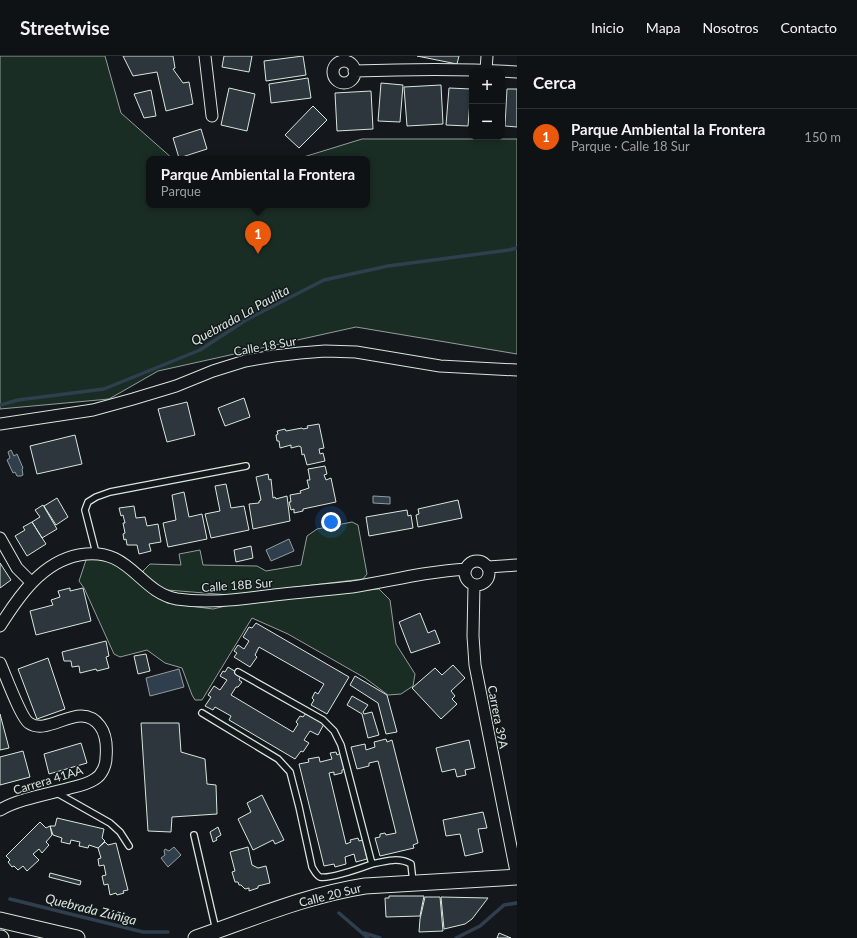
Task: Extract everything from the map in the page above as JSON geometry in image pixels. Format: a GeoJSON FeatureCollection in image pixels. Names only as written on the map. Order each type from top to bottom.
{"type":"FeatureCollection","features":[{"type":"Feature","properties":{"kind":"street"},"geometry":{"type":"LineString","coordinates":[[205,56],[212,116]]}},
{"type":"Feature","properties":{"kind":"street"},"geometry":{"type":"LineString","coordinates":[[486,68],[487,56]]}},
{"type":"Feature","properties":{"kind":"street"},"geometry":{"type":"LineString","coordinates":[[354,71],[430,68],[469,69]]}},
{"type":"Feature","properties":{"kind":"street"},"geometry":{"type":"LineString","coordinates":[[505,71],[517,72]]}},
{"type":"Feature","properties":{"kind":"street","name":"Calle 18 Sur"},"geometry":{"type":"LineString","coordinates":[[0,424],[93,410],[133,400],[245,361],[300,353],[325,351],[356,352],[440,366],[517,370]]}},
{"type":"Feature","properties":{"kind":"street"},"geometry":{"type":"LineString","coordinates":[[0,538],[17,568],[32,582],[0,626]]}},
{"type":"Feature","properties":{"kind":"street","name":"Calle 18B Sur"},"geometry":{"type":"LineString","coordinates":[[32,582],[51,566],[64,559],[78,555],[96,553],[112,557],[125,564],[157,590],[174,598],[194,601],[228,600],[352,587],[424,574],[466,569]]}},
{"type":"Feature","properties":{"kind":"street"},"geometry":{"type":"LineString","coordinates":[[483,561],[488,567],[490,571],[488,579],[482,584],[474,585],[467,580],[466,569],[471,562],[483,561]]}},
{"type":"Feature","properties":{"kind":"street"},"geometry":{"type":"LineString","coordinates":[[488,567],[517,565]]}},
{"type":"Feature","properties":{"kind":"street","name":"Carrera 39A"},"geometry":{"type":"LineString","coordinates":[[474,585],[473,636],[475,665],[517,877]]}},
{"type":"Feature","properties":{"kind":"street","name":"Carrera 41AA"},"geometry":{"type":"LineString","coordinates":[[0,663],[18,706],[28,723],[36,726],[47,725],[73,716],[86,716],[96,721],[103,730],[106,744],[106,759],[103,770],[97,778],[85,784],[0,810]]}},
{"type":"Feature","properties":{"kind":"street","name":"Calle 20 Sur"},"geometry":{"type":"LineString","coordinates":[[196,938],[343,889],[365,886],[517,877]]}},
{"type":"Feature","properties":{"kind":"street"},"geometry":{"type":"LineString","coordinates":[[0,920],[77,938]]}},
{"type":"Feature","properties":{"kind":"lane"},"geometry":{"type":"LineString","coordinates":[[96,553],[85,510],[88,502],[96,497],[110,492],[246,466]]}},
{"type":"Feature","properties":{"kind":"lane"},"geometry":{"type":"LineString","coordinates":[[238,672],[323,720],[334,731],[341,745],[372,864]]}},
{"type":"Feature","properties":{"kind":"lane"},"geometry":{"type":"LineString","coordinates":[[202,713],[278,759],[290,772],[312,867],[316,874],[320,877],[330,876],[390,860],[405,860],[411,864],[414,884]]}},
{"type":"Feature","properties":{"kind":"lane"},"geometry":{"type":"LineString","coordinates":[[56,792],[110,823],[120,832],[129,846]]}},
{"type":"Feature","properties":{"kind":"lane"},"geometry":{"type":"LineString","coordinates":[[194,835],[216,931]]}},
{"type":"Feature","properties":{"kind":"green space"},"geometry":{"type":"Polygon","coordinates":[[[0,56],[105,56],[121,113],[170,156],[146,156],[146,208],[370,208],[370,156],[307,156],[362,139],[517,139],[517,354],[356,327],[158,371],[109,399],[0,409],[0,56]]]}},
{"type":"Feature","properties":{"kind":"green space"},"geometry":{"type":"Polygon","coordinates":[[[352,522],[358,525],[367,574],[363,579],[229,595],[167,590],[154,585],[144,576],[143,571],[150,564],[181,565],[179,554],[200,550],[203,565],[257,566],[266,571],[301,565],[307,536],[317,529],[352,522]]]}},
{"type":"Feature","properties":{"kind":"green space"},"geometry":{"type":"Polygon","coordinates":[[[99,556],[114,562],[167,603],[213,609],[246,601],[379,589],[390,600],[396,644],[415,674],[413,686],[401,694],[388,695],[365,678],[288,634],[252,618],[202,700],[195,700],[182,668],[165,663],[147,650],[120,657],[114,654],[84,588],[79,581],[86,560],[99,556]]]}},
{"type":"Feature","properties":{"kind":"water"},"geometry":{"type":"Polygon","coordinates":[[[11,450],[14,456],[17,454],[23,468],[23,475],[21,476],[17,476],[15,472],[13,473],[7,460],[10,458],[8,452],[11,450]]]}},
{"type":"Feature","properties":{"kind":"water"},"geometry":{"type":"Polygon","coordinates":[[[373,496],[390,497],[390,504],[373,503],[373,496]]]}},
{"type":"Feature","properties":{"kind":"water"},"geometry":{"type":"Polygon","coordinates":[[[289,539],[294,551],[271,561],[266,550],[289,539]]]}},
{"type":"Feature","properties":{"kind":"water"},"geometry":{"type":"Polygon","coordinates":[[[179,669],[184,687],[150,696],[146,678],[179,669]]]}},
{"type":"Feature","properties":{"kind":"water"},"geometry":{"type":"Polygon","coordinates":[[[174,847],[181,855],[168,867],[161,858],[165,855],[165,849],[169,851],[174,847]]]}},
{"type":"Feature","properties":{"kind":"building"},"geometry":{"type":"Polygon","coordinates":[[[123,56],[173,56],[175,68],[173,69],[183,83],[189,82],[193,104],[166,111],[157,72],[133,76],[123,56]]]}},
{"type":"Feature","properties":{"kind":"building"},"geometry":{"type":"Polygon","coordinates":[[[224,56],[252,56],[249,72],[222,67],[224,56]]]}},
{"type":"Feature","properties":{"kind":"building"},"geometry":{"type":"Polygon","coordinates":[[[303,56],[306,75],[266,81],[264,61],[303,56]]]}},
{"type":"Feature","properties":{"kind":"building"},"geometry":{"type":"Polygon","coordinates":[[[417,56],[459,56],[457,64],[417,56]]]}},
{"type":"Feature","properties":{"kind":"building"},"geometry":{"type":"Polygon","coordinates":[[[308,78],[311,98],[271,103],[269,84],[308,78]]]}},
{"type":"Feature","properties":{"kind":"building"},"geometry":{"type":"Polygon","coordinates":[[[381,83],[403,85],[400,122],[378,121],[381,83]]]}},
{"type":"Feature","properties":{"kind":"building"},"geometry":{"type":"Polygon","coordinates":[[[441,85],[443,124],[407,126],[404,87],[441,85]]]}},
{"type":"Feature","properties":{"kind":"building"},"geometry":{"type":"Polygon","coordinates":[[[229,88],[255,94],[247,131],[221,125],[229,88]]]}},
{"type":"Feature","properties":{"kind":"building"},"geometry":{"type":"Polygon","coordinates":[[[449,88],[469,89],[468,126],[446,125],[449,88]]]}},
{"type":"Feature","properties":{"kind":"building"},"geometry":{"type":"Polygon","coordinates":[[[507,89],[517,89],[517,127],[505,126],[507,89]]]}},
{"type":"Feature","properties":{"kind":"building"},"geometry":{"type":"Polygon","coordinates":[[[151,90],[156,116],[144,118],[134,94],[151,90]]]}},
{"type":"Feature","properties":{"kind":"building"},"geometry":{"type":"Polygon","coordinates":[[[371,91],[373,129],[337,131],[335,93],[371,91]]]}},
{"type":"Feature","properties":{"kind":"building"},"geometry":{"type":"Polygon","coordinates":[[[313,106],[327,120],[299,148],[285,135],[313,106]]]}},
{"type":"Feature","properties":{"kind":"building"},"geometry":{"type":"Polygon","coordinates":[[[201,129],[207,149],[185,156],[178,156],[173,138],[201,129]]]}},
{"type":"Feature","properties":{"kind":"building"},"geometry":{"type":"Polygon","coordinates":[[[244,398],[250,417],[225,426],[218,408],[244,398]]]}},
{"type":"Feature","properties":{"kind":"building"},"geometry":{"type":"Polygon","coordinates":[[[187,402],[195,435],[167,442],[158,409],[187,402]]]}},
{"type":"Feature","properties":{"kind":"building"},"geometry":{"type":"Polygon","coordinates":[[[319,424],[324,448],[319,449],[320,454],[323,453],[325,461],[307,465],[304,454],[302,455],[301,447],[291,448],[291,445],[280,448],[279,441],[277,441],[277,431],[285,429],[286,431],[303,429],[308,428],[307,426],[319,424]]]}},
{"type":"Feature","properties":{"kind":"building"},"geometry":{"type":"Polygon","coordinates":[[[75,435],[82,464],[37,474],[30,446],[75,435]]]}},
{"type":"Feature","properties":{"kind":"building"},"geometry":{"type":"Polygon","coordinates":[[[325,466],[327,474],[324,475],[326,480],[331,478],[336,502],[303,509],[303,511],[294,513],[294,509],[291,510],[289,502],[291,502],[290,495],[301,493],[300,491],[309,488],[307,480],[310,480],[308,469],[325,466]]]}},
{"type":"Feature","properties":{"kind":"building"},"geometry":{"type":"Polygon","coordinates":[[[268,474],[269,480],[271,479],[273,498],[275,497],[276,499],[287,496],[290,521],[253,529],[249,504],[259,503],[261,500],[256,477],[268,474]]]}},
{"type":"Feature","properties":{"kind":"building"},"geometry":{"type":"Polygon","coordinates":[[[226,484],[231,508],[244,506],[249,530],[211,538],[205,514],[220,511],[215,486],[226,484]]]}},
{"type":"Feature","properties":{"kind":"building"},"geometry":{"type":"Polygon","coordinates":[[[184,492],[189,517],[202,514],[207,539],[168,547],[163,523],[176,520],[172,495],[184,492]]]}},
{"type":"Feature","properties":{"kind":"building"},"geometry":{"type":"Polygon","coordinates":[[[57,498],[68,517],[56,525],[44,506],[57,498]]]}},
{"type":"Feature","properties":{"kind":"building"},"geometry":{"type":"Polygon","coordinates":[[[458,500],[462,518],[418,527],[416,515],[419,514],[418,509],[458,500]]]}},
{"type":"Feature","properties":{"kind":"building"},"geometry":{"type":"Polygon","coordinates":[[[43,505],[57,529],[42,538],[32,522],[40,517],[35,510],[43,505]]]}},
{"type":"Feature","properties":{"kind":"building"},"geometry":{"type":"Polygon","coordinates":[[[134,506],[136,518],[145,517],[147,526],[158,524],[161,542],[149,544],[151,551],[139,554],[137,545],[127,545],[126,539],[124,540],[123,534],[125,533],[123,523],[125,523],[119,508],[134,506]]]}},
{"type":"Feature","properties":{"kind":"building"},"geometry":{"type":"Polygon","coordinates":[[[407,510],[408,516],[411,515],[413,528],[369,536],[366,517],[407,510]]]}},
{"type":"Feature","properties":{"kind":"building"},"geometry":{"type":"Polygon","coordinates":[[[32,522],[46,544],[27,556],[15,536],[25,530],[23,527],[32,522]]]}},
{"type":"Feature","properties":{"kind":"building"},"geometry":{"type":"Polygon","coordinates":[[[251,546],[253,558],[236,562],[234,550],[251,546]]]}},
{"type":"Feature","properties":{"kind":"building"},"geometry":{"type":"Polygon","coordinates":[[[0,563],[11,580],[0,588],[0,563]]]}},
{"type":"Feature","properties":{"kind":"building"},"geometry":{"type":"Polygon","coordinates":[[[70,588],[70,591],[83,588],[91,621],[36,635],[30,611],[53,605],[51,600],[60,597],[58,591],[70,588]]]}},
{"type":"Feature","properties":{"kind":"building"},"geometry":{"type":"Polygon","coordinates":[[[420,613],[428,633],[435,630],[440,643],[411,653],[399,622],[420,613]]]}},
{"type":"Feature","properties":{"kind":"building"},"geometry":{"type":"Polygon","coordinates":[[[256,623],[349,677],[327,714],[311,705],[314,700],[312,698],[315,692],[318,694],[324,684],[259,647],[255,655],[257,657],[250,667],[234,657],[237,653],[234,651],[238,645],[244,649],[249,641],[243,637],[249,627],[252,628],[256,623]]]}},
{"type":"Feature","properties":{"kind":"building"},"geometry":{"type":"Polygon","coordinates":[[[106,641],[109,656],[106,657],[109,668],[97,671],[96,669],[80,673],[79,666],[72,667],[71,661],[64,661],[62,652],[106,641]]]}},
{"type":"Feature","properties":{"kind":"building"},"geometry":{"type":"Polygon","coordinates":[[[146,654],[150,671],[138,674],[134,656],[146,654]]]}},
{"type":"Feature","properties":{"kind":"building"},"geometry":{"type":"Polygon","coordinates":[[[48,658],[65,709],[37,719],[18,669],[48,658]]]}},
{"type":"Feature","properties":{"kind":"building"},"geometry":{"type":"Polygon","coordinates":[[[453,665],[465,678],[451,691],[455,696],[452,699],[457,704],[441,719],[412,688],[435,668],[442,675],[453,665]]]}},
{"type":"Feature","properties":{"kind":"building"},"geometry":{"type":"Polygon","coordinates":[[[228,667],[241,675],[239,680],[242,682],[238,687],[236,687],[231,695],[293,732],[298,724],[296,722],[300,716],[303,717],[306,713],[324,724],[318,735],[310,731],[304,740],[309,743],[303,752],[301,751],[295,759],[229,720],[231,716],[215,707],[213,710],[205,706],[211,697],[208,695],[214,686],[220,690],[227,680],[220,676],[228,667]]]}},
{"type":"Feature","properties":{"kind":"building"},"geometry":{"type":"Polygon","coordinates":[[[355,676],[387,695],[397,732],[386,734],[378,703],[350,685],[355,676]]]}},
{"type":"Feature","properties":{"kind":"building"},"geometry":{"type":"Polygon","coordinates":[[[352,696],[368,705],[363,712],[364,714],[372,712],[379,735],[368,738],[362,714],[347,705],[352,696]]]}},
{"type":"Feature","properties":{"kind":"building"},"geometry":{"type":"Polygon","coordinates":[[[0,714],[9,748],[0,750],[0,714]]]}},
{"type":"Feature","properties":{"kind":"building"},"geometry":{"type":"Polygon","coordinates":[[[141,723],[179,723],[181,752],[205,759],[207,784],[216,785],[217,814],[172,817],[171,832],[148,831],[141,723]]]}},
{"type":"Feature","properties":{"kind":"building"},"geometry":{"type":"Polygon","coordinates":[[[386,739],[387,742],[392,740],[418,843],[413,845],[414,848],[380,856],[375,838],[380,837],[380,834],[385,833],[386,835],[396,833],[378,761],[369,763],[369,766],[357,769],[351,747],[365,744],[366,750],[375,747],[374,742],[386,739]]]}},
{"type":"Feature","properties":{"kind":"building"},"geometry":{"type":"Polygon","coordinates":[[[469,740],[475,768],[465,770],[466,775],[457,777],[455,769],[442,772],[436,748],[469,740]]]}},
{"type":"Feature","properties":{"kind":"building"},"geometry":{"type":"Polygon","coordinates":[[[81,743],[87,763],[49,774],[44,754],[81,743]]]}},
{"type":"Feature","properties":{"kind":"building"},"geometry":{"type":"Polygon","coordinates":[[[23,751],[30,777],[0,785],[0,757],[23,751]]]}},
{"type":"Feature","properties":{"kind":"building"},"geometry":{"type":"Polygon","coordinates":[[[336,752],[337,755],[341,753],[345,769],[342,770],[342,773],[334,775],[334,772],[329,773],[346,844],[351,842],[350,840],[358,838],[359,841],[363,840],[367,859],[356,862],[354,854],[345,857],[346,864],[335,867],[334,864],[324,866],[299,764],[309,762],[308,759],[319,757],[320,762],[332,759],[330,753],[336,752]]]}},
{"type":"Feature","properties":{"kind":"building"},"geometry":{"type":"Polygon","coordinates":[[[262,795],[284,840],[275,844],[273,840],[253,850],[238,819],[251,812],[247,803],[262,795]]]}},
{"type":"Feature","properties":{"kind":"building"},"geometry":{"type":"Polygon","coordinates":[[[483,812],[487,828],[478,829],[483,852],[465,856],[460,834],[446,836],[443,820],[483,812]]]}},
{"type":"Feature","properties":{"kind":"building"},"geometry":{"type":"Polygon","coordinates":[[[57,818],[104,829],[102,838],[105,841],[98,848],[89,845],[88,848],[79,846],[80,842],[71,840],[70,844],[61,842],[62,838],[53,835],[50,826],[55,826],[57,818]]]}},
{"type":"Feature","properties":{"kind":"building"},"geometry":{"type":"Polygon","coordinates":[[[40,822],[46,828],[50,826],[52,835],[46,842],[49,845],[42,853],[39,849],[33,854],[39,860],[27,871],[23,866],[18,870],[14,866],[12,867],[8,862],[10,860],[6,856],[40,822]]]}},
{"type":"Feature","properties":{"kind":"building"},"geometry":{"type":"Polygon","coordinates":[[[218,827],[221,835],[213,842],[210,832],[218,827]]]}},
{"type":"Feature","properties":{"kind":"building"},"geometry":{"type":"Polygon","coordinates":[[[105,842],[108,845],[116,843],[128,890],[123,891],[124,893],[110,895],[108,884],[104,885],[102,876],[106,875],[104,865],[99,866],[98,859],[101,858],[98,848],[105,842]]]}},
{"type":"Feature","properties":{"kind":"building"},"geometry":{"type":"Polygon","coordinates":[[[248,847],[252,865],[258,868],[266,866],[270,883],[258,886],[258,888],[249,891],[249,888],[245,889],[239,885],[238,882],[235,882],[232,872],[235,871],[230,852],[248,847]]]}},
{"type":"Feature","properties":{"kind":"building"},"geometry":{"type":"Polygon","coordinates":[[[50,873],[81,881],[80,885],[49,877],[50,873]]]}},
{"type":"Feature","properties":{"kind":"building"},"geometry":{"type":"Polygon","coordinates":[[[389,896],[424,896],[420,916],[386,917],[385,898],[389,898],[389,896]]]}},
{"type":"Feature","properties":{"kind":"building"},"geometry":{"type":"Polygon","coordinates":[[[425,897],[440,897],[443,931],[419,932],[420,919],[425,897]]]}},
{"type":"Feature","properties":{"kind":"building"},"geometry":{"type":"Polygon","coordinates":[[[441,897],[488,898],[472,919],[465,924],[444,929],[441,897]]]}},
{"type":"Feature","properties":{"kind":"building"},"geometry":{"type":"Polygon","coordinates":[[[499,933],[511,938],[497,938],[499,933]]]}},
{"type":"Feature","properties":{"kind":"waterway","name":"Quebrada La Paulita"},"geometry":{"type":"LineString","coordinates":[[0,405],[18,400],[104,389],[200,350],[246,320],[324,280],[388,266],[517,248]]}},
{"type":"Feature","properties":{"kind":"waterway","name":"Quebrada Zúñiga"},"geometry":{"type":"LineString","coordinates":[[10,899],[143,932],[168,932]]}},
{"type":"Feature","properties":{"kind":"waterway"},"geometry":{"type":"LineString","coordinates":[[456,938],[480,926],[504,905],[517,903]]}},
{"type":"Feature","properties":{"kind":"waterway","name":"Quebrada Zúñiga"},"geometry":{"type":"LineString","coordinates":[[339,913],[368,938]]}},
{"type":"Feature","properties":{"kind":"waterway"},"geometry":{"type":"LineString","coordinates":[[364,933],[380,938]]}},
{"type":"Feature","properties":{"kind":"place","name":"Parque Ambiental la Frontera"},"geometry":{"type":"Point","coordinates":[258,254]}}]}
